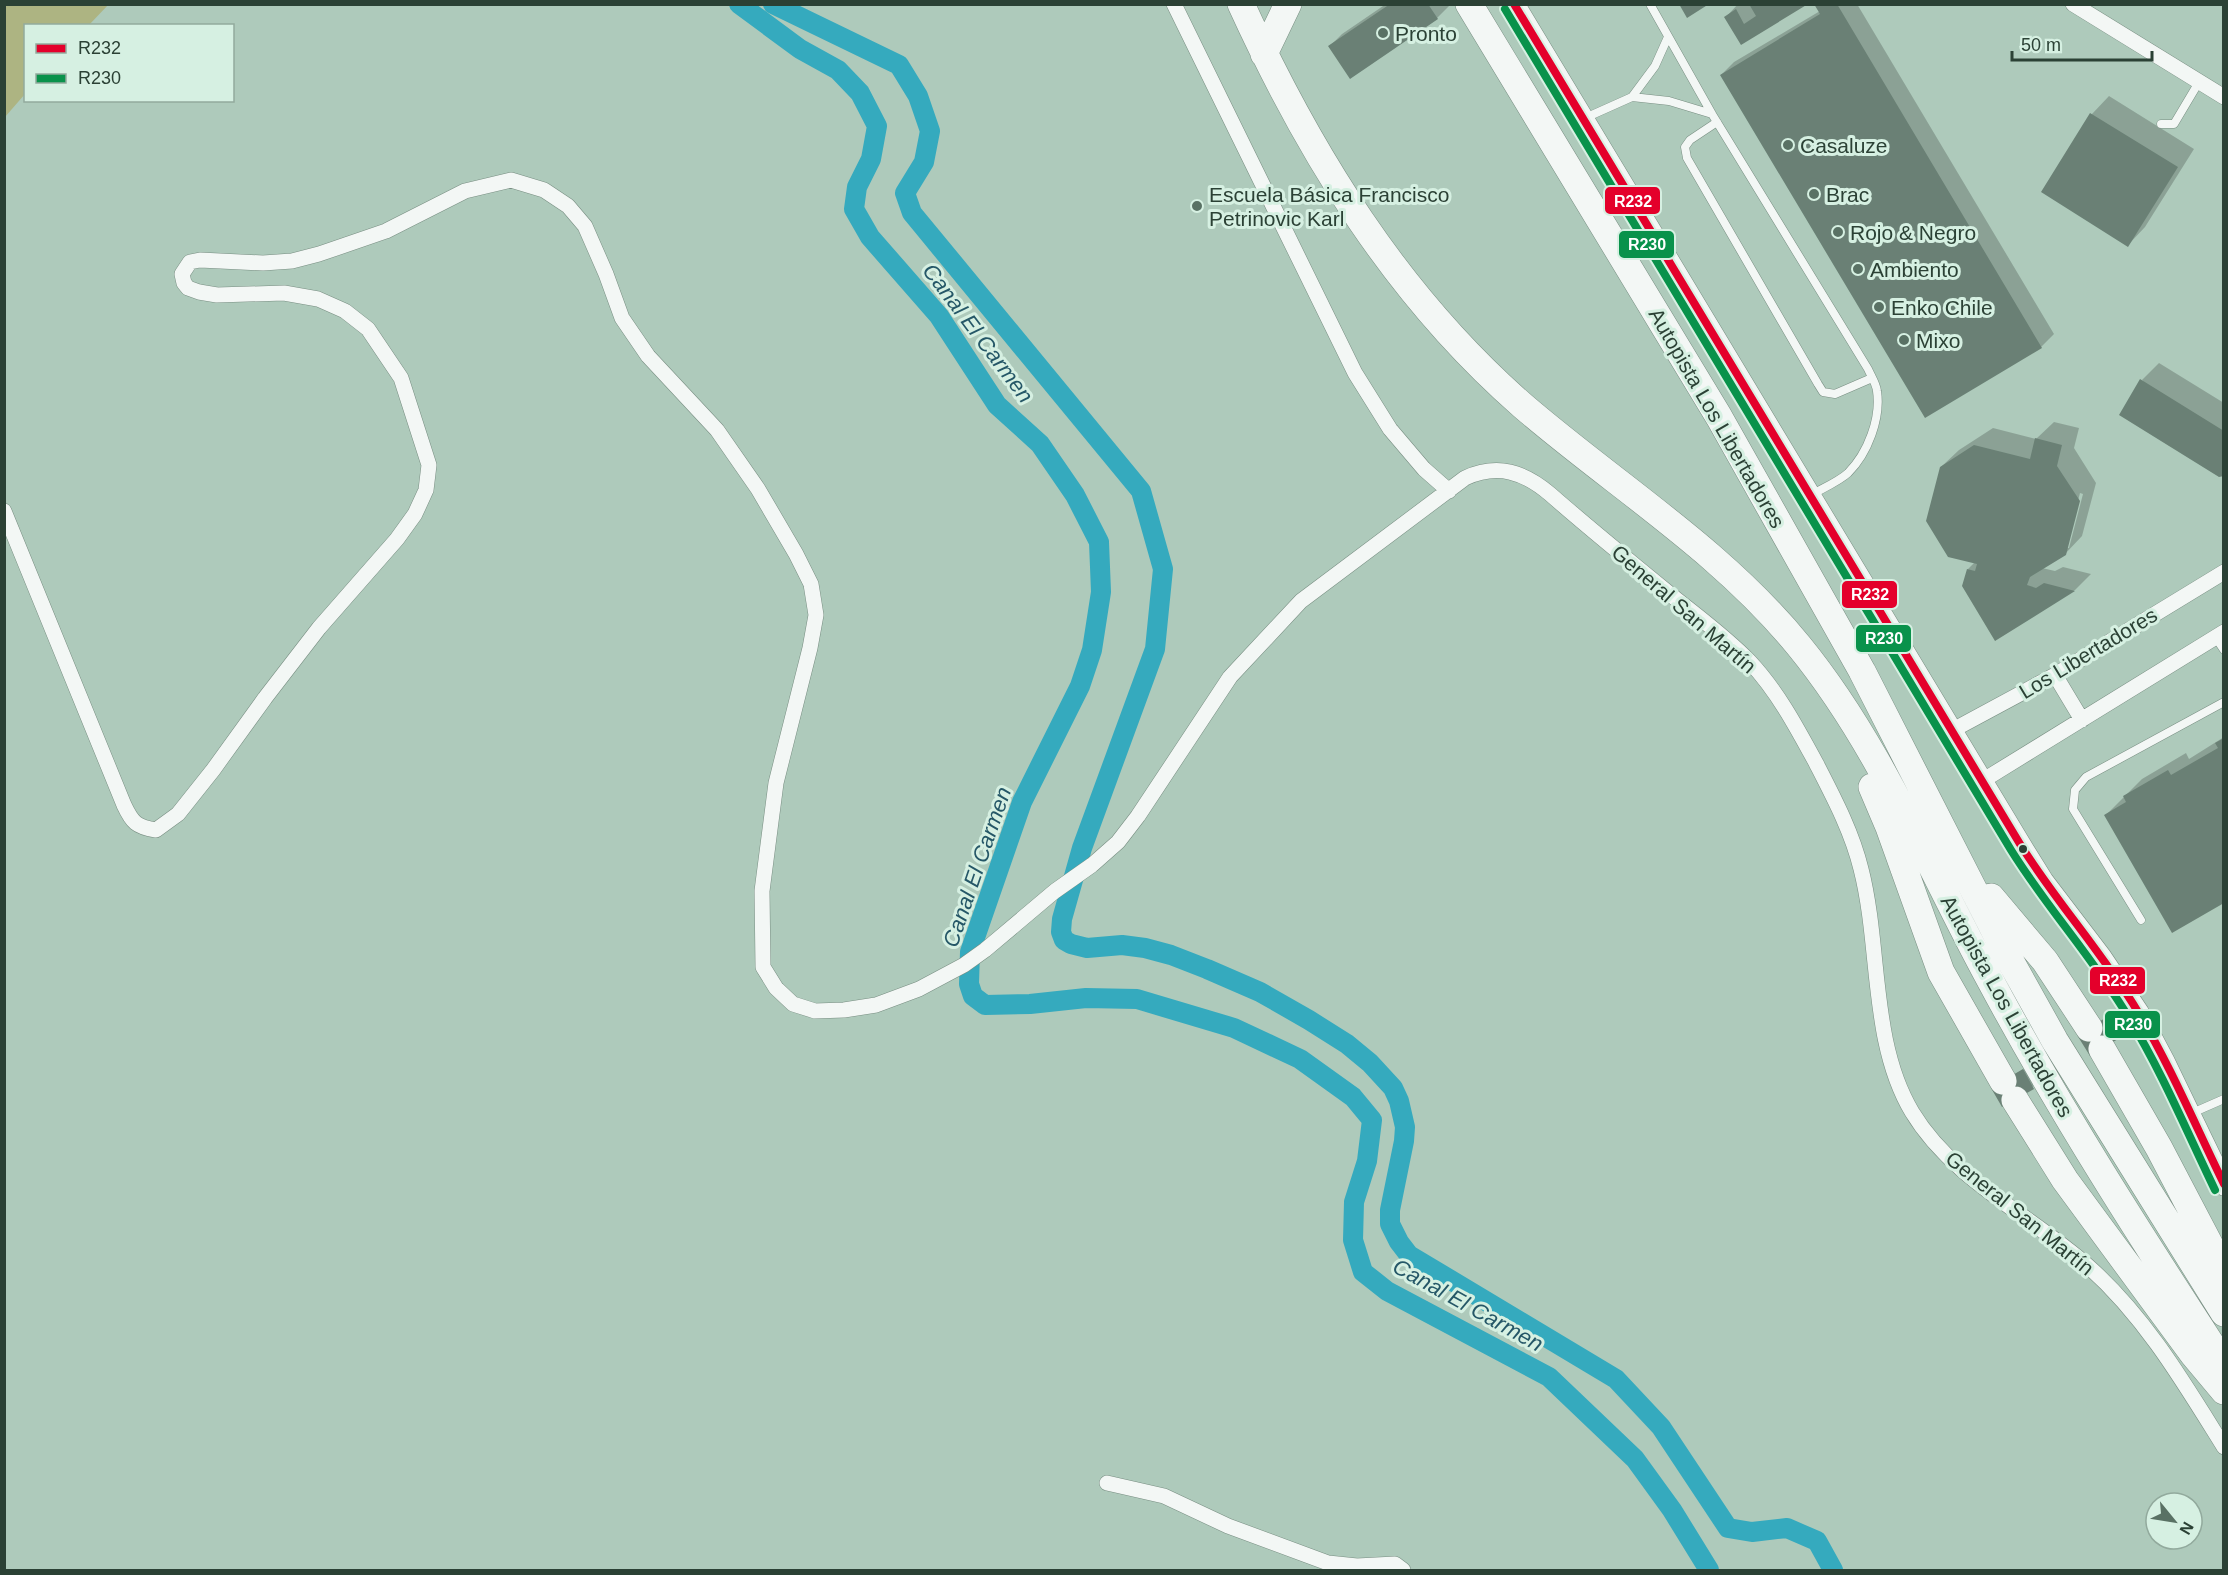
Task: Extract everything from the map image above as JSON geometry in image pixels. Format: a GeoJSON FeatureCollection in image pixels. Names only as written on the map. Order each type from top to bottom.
{"type":"FeatureCollection","features":[{"type":"Feature","properties":{"kind":"highway","name":"Autopista Los Libertadores"},"geometry":{"type":"LineString","coordinates":[[1241,4],[1264,54],[1363,225],[1389,262],[1436,319],[1490,375],[1555,433],[1712,556],[1744,585],[1798,644],[1835,693],[1867,744],[2031,1055],[2099,1169],[2223,1364]]}},
{"type":"Feature","properties":{"kind":"highway"},"geometry":{"type":"LineString","coordinates":[[1264,54],[1288,4]]}},
{"type":"Feature","properties":{"kind":"highway","name":"Autopista Los Libertadores"},"geometry":{"type":"LineString","coordinates":[[1469,4],[1724,426],[1852,652],[1948,840],[2055,1041],[2223,1313]]}},
{"type":"Feature","properties":{"kind":"highway","name":"Autopista Los Libertadores"},"geometry":{"type":"LineString","coordinates":[[1798,644],[1837,715],[1879,802],[1941,972],[2009,1090],[2065,1180],[2193,1354],[2223,1391]]}},
{"type":"Feature","properties":{"kind":"highway","name":"Autopista Los Libertadores"},"geometry":{"type":"LineString","coordinates":[[1948,840],[2005,915],[2050,968],[2095,1038],[2159,1148],[2223,1272]]}},
{"type":"Feature","properties":{"kind":"street"},"geometry":{"type":"LineString","coordinates":[[1174,4],[1355,373],[1390,429],[1424,469],[1449,491]]}},
{"type":"Feature","properties":{"kind":"street"},"geometry":{"type":"LineString","coordinates":[[1514,4],[2043,881],[2101,957],[2138,1012],[2161,1054],[2223,1185]]}},
{"type":"Feature","properties":{"kind":"street"},"geometry":{"type":"LineString","coordinates":[[2073,4],[2223,97]]}},
{"type":"Feature","properties":{"kind":"street","name":"General San Martín"},"geometry":{"type":"LineString","coordinates":[[4,511],[124,805],[132,820],[143,828],[156,830],[178,814],[319,628],[397,539],[415,514],[426,490],[429,465],[401,378],[368,329],[345,311],[318,299],[284,293],[199,292],[188,288],[184,283],[182,274],[184,268],[190,262],[200,260],[263,263],[292,261],[386,231],[465,191],[511,180],[544,189],[568,206],[585,226],[622,318],[648,356],[717,430],[758,489],[811,584],[816,615],[810,648],[776,783],[762,891],[764,967],[776,988],[793,1004],[815,1011],[844,1010],[876,1005],[919,989],[985,950],[1055,891],[1092,866],[1118,842],[1138,816],[1230,677],[1300,601],[1465,478],[1487,470],[1512,472],[1528,478],[1735,648],[1777,695],[1807,746],[1847,825],[1853,842],[1865,886],[1888,1048],[1900,1086],[1912,1112],[1929,1136],[1961,1168],[2062,1244],[2130,1307],[2167,1357],[2223,1447]]}},
{"type":"Feature","properties":{"kind":"street","name":"Los Libertadores"},"geometry":{"type":"LineString","coordinates":[[1951,731],[2055,675],[2223,572]]}},
{"type":"Feature","properties":{"kind":"street"},"geometry":{"type":"LineString","coordinates":[[1982,781],[2221,640]]}},
{"type":"Feature","properties":{"kind":"street"},"geometry":{"type":"LineString","coordinates":[[2055,675],[2082,720]]}},
{"type":"Feature","properties":{"kind":"street"},"geometry":{"type":"LineString","coordinates":[[1107,1483],[1164,1496],[1228,1526],[1328,1563],[1357,1566],[1395,1564],[1403,1570]]}},
{"type":"Feature","properties":{"kind":"lane"},"geometry":{"type":"LineString","coordinates":[[1650,4],[1712,114],[1877,388],[1877,415],[1870,437],[1858,460],[1847,474],[1809,496]]}},
{"type":"Feature","properties":{"kind":"lane"},"geometry":{"type":"LineString","coordinates":[[1584,119],[1632,97],[1655,66],[1668,37]]}},
{"type":"Feature","properties":{"kind":"lane"},"geometry":{"type":"LineString","coordinates":[[2161,124],[2175,124],[2199,82]]}},
{"type":"Feature","properties":{"kind":"lane"},"geometry":{"type":"LineString","coordinates":[[1632,97],[1669,101],[1712,114]]}},
{"type":"Feature","properties":{"kind":"lane"},"geometry":{"type":"LineString","coordinates":[[1717,122],[1690,140],[1685,147],[1687,159],[1818,384],[1823,392],[1834,394],[1872,378]]}},
{"type":"Feature","properties":{"kind":"lane"},"geometry":{"type":"LineString","coordinates":[[2141,920],[2073,809],[2075,790],[2086,777],[2223,702]]}},
{"type":"Feature","properties":{"kind":"lane"},"geometry":{"type":"LineString","coordinates":[[2188,1115],[2223,1099]]}},
{"type":"Feature","properties":{"kind":"green space"},"geometry":{"type":"Polygon","coordinates":[[[5,4],[108,5],[90,24],[24,24],[24,95],[5,117],[5,4]]]}},
{"type":"Feature","properties":{"kind":"building","name":"Pronto"},"geometry":{"type":"Polygon","coordinates":[[[1390,4],[1428,4],[1438,19],[1350,79],[1328,46],[1390,4]]]}},
{"type":"Feature","properties":{"kind":"building"},"geometry":{"type":"Polygon","coordinates":[[[1679,4],[1709,4],[1687,18],[1679,4]]]}},
{"type":"Feature","properties":{"kind":"building"},"geometry":{"type":"Polygon","coordinates":[[[1749,4],[1808,4],[1741,45],[1724,17],[1736,9],[1744,24],[1756,16],[1749,4]]]}},
{"type":"Feature","properties":{"kind":"building"},"geometry":{"type":"Polygon","coordinates":[[[1814,4],[1837,4],[2042,348],[1925,418],[1720,75],[1820,14],[1814,4]]]}},
{"type":"Feature","properties":{"kind":"building"},"geometry":{"type":"Polygon","coordinates":[[[2090,113],[2178,167],[2128,247],[2041,192],[2090,113]]]}},
{"type":"Feature","properties":{"kind":"building"},"geometry":{"type":"Polygon","coordinates":[[[2140,379],[2224,431],[2224,476],[2219,477],[2119,415],[2140,379]]]}},
{"type":"Feature","properties":{"kind":"building"},"geometry":{"type":"Polygon","coordinates":[[[2035,438],[2062,445],[2057,466],[2080,501],[2066,555],[2030,577],[2027,585],[2036,588],[2044,583],[2075,591],[1995,641],[1962,586],[1967,569],[1975,571],[1977,564],[1948,557],[1926,521],[1940,467],[1974,445],[2030,459],[2035,438]]]}},
{"type":"Feature","properties":{"kind":"building"},"geometry":{"type":"Polygon","coordinates":[[[2224,738],[2224,903],[2172,933],[2104,815],[2126,802],[2123,796],[2168,770],[2171,775],[2218,748],[2215,743],[2224,738]]]}},
{"type":"Feature","properties":{"kind":"building"},"geometry":{"type":"Polygon","coordinates":[[[2106,1018],[2118,1039],[2090,1056],[2077,1035],[2106,1018]]]}},
{"type":"Feature","properties":{"kind":"building"},"geometry":{"type":"Polygon","coordinates":[[[2023,1069],[2034,1089],[2002,1107],[1991,1088],[2023,1069]]]}},
{"type":"Feature","properties":{"kind":"waterway","name":"Canal El Carmen"},"geometry":{"type":"LineString","coordinates":[[739,4],[800,49],[838,70],[860,93],[877,126],[871,159],[857,187],[854,209],[870,237],[939,316],[997,405],[1040,444],[1075,495],[1099,542],[1101,592],[1092,650],[1080,686],[1022,802],[970,952],[969,984],[973,996],[985,1005],[1030,1004],[1086,998],[1137,999],[1234,1028],[1300,1059],[1353,1097],[1372,1120],[1367,1161],[1354,1202],[1353,1240],[1363,1272],[1387,1291],[1549,1377],[1635,1459],[1672,1510],[1709,1570]]}},
{"type":"Feature","properties":{"kind":"waterway"},"geometry":{"type":"LineString","coordinates":[[773,4],[899,65],[918,96],[930,131],[924,162],[905,193],[912,213],[1141,491],[1163,569],[1155,649],[1082,848],[1062,919],[1061,932],[1064,940],[1087,948],[1122,945],[1171,955],[1260,992],[1347,1044],[1370,1063],[1393,1088],[1399,1101],[1405,1127],[1404,1141],[1390,1210],[1390,1224],[1409,1255],[1616,1379],[1661,1427],[1728,1528],[1752,1532],[1787,1528],[1817,1541],[1833,1570]]}},
{"type":"Feature","properties":{"kind":"transit line","name":"R232"},"geometry":{"type":"LineString","coordinates":[[1514,4],[2020,844],[2110,969],[2138,1012],[2224,1184]]}},
{"type":"Feature","properties":{"kind":"transit line","name":"R230"},"geometry":{"type":"LineString","coordinates":[[1505,9],[2011,850],[2101,975],[2129,1018],[2163,1081],[2215,1190]]}},
{"type":"Feature","properties":{"kind":"place","name":"Pronto"},"geometry":{"type":"Point","coordinates":[1383,33]}},
{"type":"Feature","properties":{"kind":"place","name":"Casaluze"},"geometry":{"type":"Point","coordinates":[1788,145]}},
{"type":"Feature","properties":{"kind":"place","name":"Brac"},"geometry":{"type":"Point","coordinates":[1814,194]}},
{"type":"Feature","properties":{"kind":"place","name":"Escuela Básica Francisco Petrinovic Karl"},"geometry":{"type":"Point","coordinates":[1197,206]}},
{"type":"Feature","properties":{"kind":"place","name":"Rojo & Negro"},"geometry":{"type":"Point","coordinates":[1838,232]}},
{"type":"Feature","properties":{"kind":"place","name":"Ambiento"},"geometry":{"type":"Point","coordinates":[1858,269]}},
{"type":"Feature","properties":{"kind":"place","name":"Enko Chile"},"geometry":{"type":"Point","coordinates":[1879,307]}},
{"type":"Feature","properties":{"kind":"place","name":"Mixo"},"geometry":{"type":"Point","coordinates":[1904,340]}}]}
